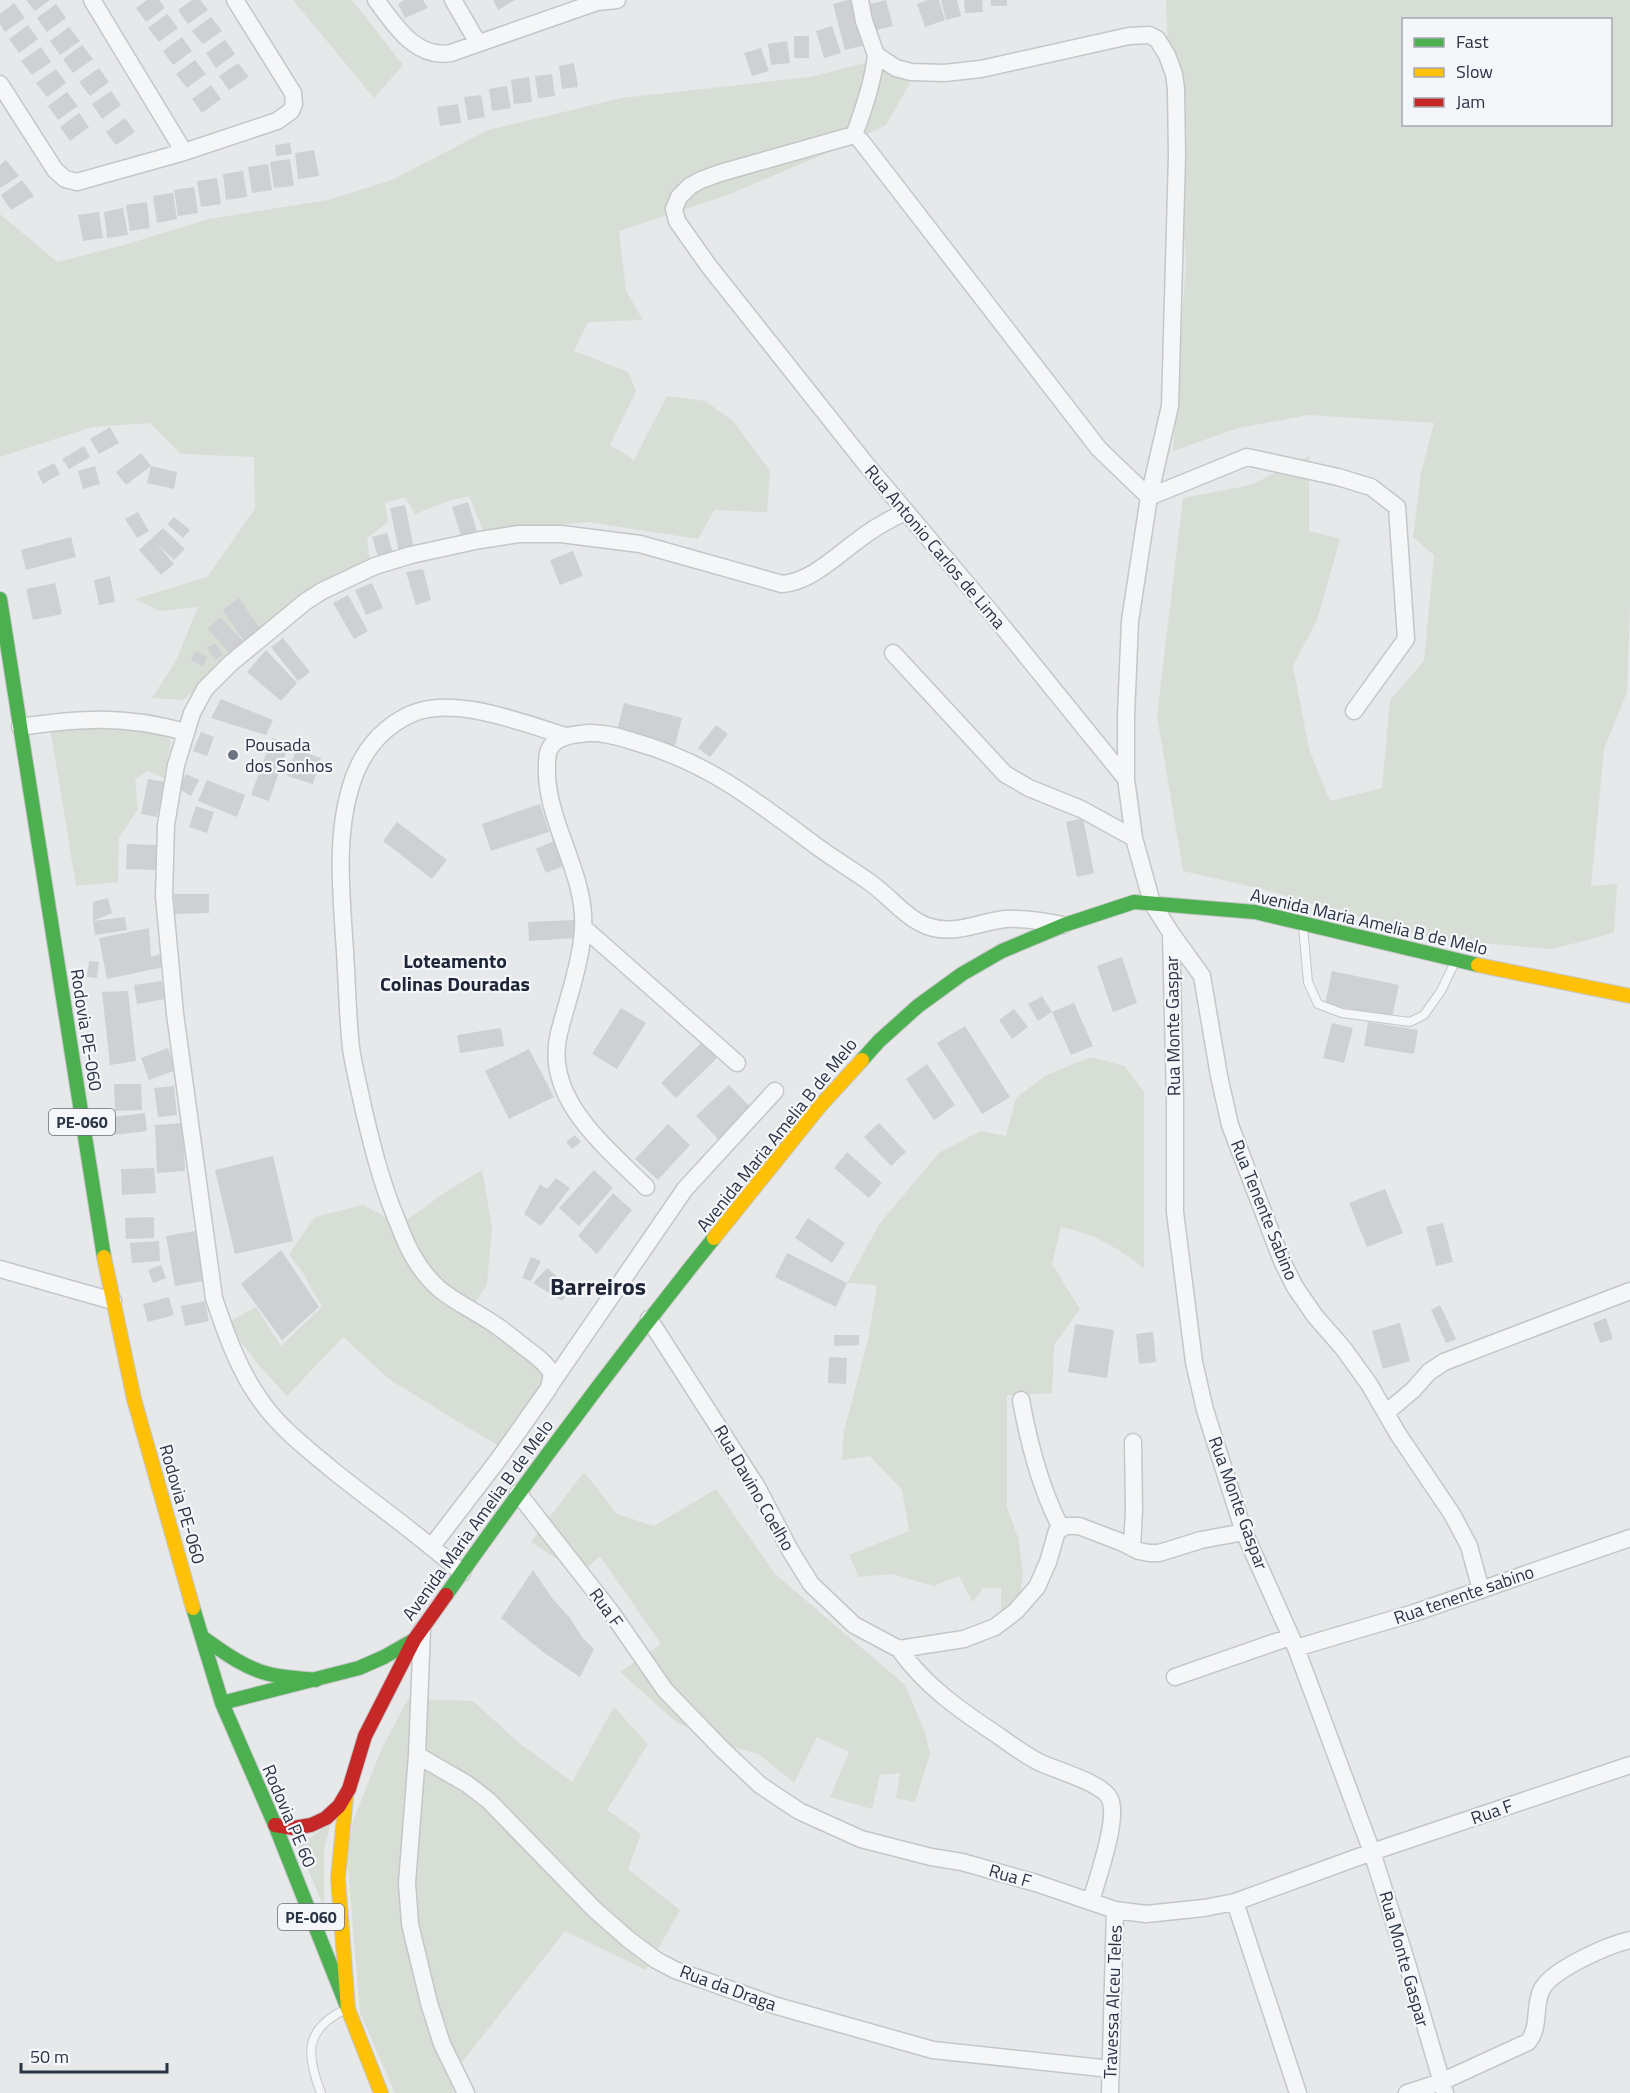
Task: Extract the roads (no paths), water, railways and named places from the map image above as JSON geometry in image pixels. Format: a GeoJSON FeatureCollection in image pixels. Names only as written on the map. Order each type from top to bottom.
{"type":"FeatureCollection","features":[{"type":"Feature","properties":{"kind":"street"},"geometry":{"type":"LineString","coordinates":[[92,0],[184,152]]}},
{"type":"Feature","properties":{"kind":"street"},"geometry":{"type":"LineString","coordinates":[[0,84],[55,170],[68,181],[84,181],[184,152],[277,121],[293,108],[293,93],[235,0]]}},
{"type":"Feature","properties":{"kind":"street"},"geometry":{"type":"LineString","coordinates":[[376,0],[401,33],[429,53],[451,53],[596,1],[616,0]]}},
{"type":"Feature","properties":{"kind":"street"},"geometry":{"type":"LineString","coordinates":[[453,0],[478,43]]}},
{"type":"Feature","properties":{"kind":"street"},"geometry":{"type":"LineString","coordinates":[[860,0],[864,21],[876,55],[874,75],[854,135],[865,146],[1099,449],[1149,497]]}},
{"type":"Feature","properties":{"kind":"street"},"geometry":{"type":"LineString","coordinates":[[876,55],[896,68],[911,72],[944,73],[981,69],[1138,35],[1149,35],[1157,39],[1163,47],[1174,74],[1176,213],[1170,406],[1149,497],[1130,621],[1126,716],[1126,778],[1134,838],[1152,903]]}},
{"type":"Feature","properties":{"kind":"street","name":"Rua Antonio Carlos de Lima"},"geometry":{"type":"LineString","coordinates":[[854,135],[701,180],[683,192],[675,203],[674,209],[680,228],[905,512],[994,616],[1126,778]]}},
{"type":"Feature","properties":{"kind":"street"},"geometry":{"type":"LineString","coordinates":[[1149,497],[1247,457],[1338,477],[1371,487],[1396,507],[1406,639],[1354,711]]}},
{"type":"Feature","properties":{"kind":"street"},"geometry":{"type":"LineString","coordinates":[[462,1573],[432,1546],[349,1484],[291,1436],[261,1401],[243,1372],[223,1327],[214,1298],[176,1014],[164,896],[166,825],[176,765],[185,732],[198,699],[216,677],[305,602],[322,591],[375,566],[393,561],[480,540],[519,534],[561,534],[640,543],[782,584],[794,583],[832,560],[872,530],[905,512]]}},
{"type":"Feature","properties":{"kind":"street","name":"Rodovia PE-060"},"geometry":{"type":"LineString","coordinates":[[0,599],[83,1129],[113,1301],[134,1399],[202,1636]]}},
{"type":"Feature","properties":{"kind":"street"},"geometry":{"type":"LineString","coordinates":[[893,653],[1005,774],[1029,788],[1081,809],[1134,838]]}},
{"type":"Feature","properties":{"kind":"street"},"geometry":{"type":"LineString","coordinates":[[551,1384],[551,1372],[538,1358],[496,1325],[443,1294],[432,1283],[412,1256],[394,1214],[371,1139],[351,1048],[340,874],[345,812],[350,788],[363,757],[394,724],[410,714],[426,709],[448,707],[473,710],[566,736]]}},
{"type":"Feature","properties":{"kind":"street"},"geometry":{"type":"LineString","coordinates":[[20,727],[73,719],[106,719],[161,725],[185,732]]}},
{"type":"Feature","properties":{"kind":"street"},"geometry":{"type":"LineString","coordinates":[[645,1187],[582,1121],[560,1082],[557,1063],[558,1035],[578,970],[583,927],[578,884],[552,810],[548,788],[549,751],[556,741],[566,736],[585,733],[611,735],[639,743],[701,767],[742,790],[925,925],[957,929],[1006,919],[1030,919],[1064,925]]}},
{"type":"Feature","properties":{"kind":"street","name":"Avenida Maria Amelia B de Melo"},"geometry":{"type":"LineString","coordinates":[[348,2009],[338,1878],[346,1797],[364,1736],[418,1634],[518,1493],[649,1319],[820,1107],[879,1041],[918,1006],[962,974],[1002,951],[1064,925],[1115,907],[1134,903],[1255,912],[1505,972],[1630,996]]}},
{"type":"Feature","properties":{"kind":"street","name":"Rua Monte Gaspar"},"geometry":{"type":"LineString","coordinates":[[1152,903],[1171,933],[1175,1212],[1179,1260],[1194,1362],[1205,1410],[1244,1532],[1293,1642],[1372,1852],[1443,2087]]}},
{"type":"Feature","properties":{"kind":"street"},"geometry":{"type":"LineString","coordinates":[[583,927],[737,1063]]}},
{"type":"Feature","properties":{"kind":"street","name":"Rua Tenente Sabino"},"geometry":{"type":"LineString","coordinates":[[1171,933],[1202,976],[1230,1125],[1282,1261],[1295,1287],[1315,1316],[1343,1348],[1387,1412],[1398,1434],[1457,1524],[1469,1546],[1481,1590]]}},
{"type":"Feature","properties":{"kind":"street"},"geometry":{"type":"LineString","coordinates":[[432,1546],[498,1460],[685,1189],[775,1091]]}},
{"type":"Feature","properties":{"kind":"street"},"geometry":{"type":"LineString","coordinates":[[0,1269],[113,1301]]}},
{"type":"Feature","properties":{"kind":"street"},"geometry":{"type":"LineString","coordinates":[[1387,1412],[1413,1390],[1429,1371],[1444,1362],[1630,1291]]}},
{"type":"Feature","properties":{"kind":"street","name":"Rua Davino Coelho"},"geometry":{"type":"LineString","coordinates":[[649,1319],[757,1487],[790,1550],[811,1584],[854,1625],[900,1649]]}},
{"type":"Feature","properties":{"kind":"street"},"geometry":{"type":"LineString","coordinates":[[1021,1400],[1042,1485],[1061,1528]]}},
{"type":"Feature","properties":{"kind":"street"},"geometry":{"type":"LineString","coordinates":[[1132,1548],[1133,1442]]}},
{"type":"Feature","properties":{"kind":"street","name":"Rua F"},"geometry":{"type":"LineString","coordinates":[[518,1493],[610,1612],[665,1690],[759,1785],[799,1811],[861,1839],[931,1857],[962,1862],[1036,1883],[1115,1910],[1146,1914],[1204,1908],[1235,1902],[1372,1852],[1630,1765]]}},
{"type":"Feature","properties":{"kind":"street"},"geometry":{"type":"LineString","coordinates":[[1090,1901],[1106,1850],[1112,1815],[1111,1801],[1107,1794],[1101,1788],[1058,1772],[1033,1759],[971,1718],[944,1698],[913,1669],[900,1649],[964,1639],[994,1627],[1016,1611],[1037,1587],[1048,1562],[1053,1541],[1061,1528],[1079,1526],[1149,1553],[1159,1553],[1201,1540],[1244,1532]]}},
{"type":"Feature","properties":{"kind":"street","name":"Rua tenente sabino"},"geometry":{"type":"LineString","coordinates":[[1175,1677],[1293,1642],[1414,1613],[1630,1538]]}},
{"type":"Feature","properties":{"kind":"street"},"geometry":{"type":"LineString","coordinates":[[222,1703],[347,1672],[370,1664],[418,1634]]}},
{"type":"Feature","properties":{"kind":"street"},"geometry":{"type":"LineString","coordinates":[[418,1634],[417,1755],[407,1872],[410,1923],[435,2024],[442,2044],[466,2093]]}},
{"type":"Feature","properties":{"kind":"street"},"geometry":{"type":"LineString","coordinates":[[202,1636],[227,1654],[254,1669],[316,1680]]}},
{"type":"Feature","properties":{"kind":"street","name":"Rodovia PE 60"},"geometry":{"type":"LineString","coordinates":[[202,1636],[222,1703],[275,1825],[381,2093]]}},
{"type":"Feature","properties":{"kind":"street","name":"Rua da Draga"},"geometry":{"type":"LineString","coordinates":[[417,1755],[467,1784],[489,1801],[594,1909],[628,1939],[656,1960],[675,1970],[777,2006],[933,2050],[1111,2069]]}},
{"type":"Feature","properties":{"kind":"street"},"geometry":{"type":"LineString","coordinates":[[275,1825],[293,1828],[318,1822],[333,1813],[346,1797]]}},
{"type":"Feature","properties":{"kind":"street"},"geometry":{"type":"LineString","coordinates":[[1235,1902],[1298,2093]]}},
{"type":"Feature","properties":{"kind":"street","name":"Travessa Alceu Teles"},"geometry":{"type":"LineString","coordinates":[[1110,2093],[1115,1910]]}},
{"type":"Feature","properties":{"kind":"street"},"geometry":{"type":"LineString","coordinates":[[1407,2093],[1443,2087],[1521,2047],[1534,2035],[1542,1989],[1552,1979],[1590,1954],[1630,1940]]}},
{"type":"Feature","properties":{"kind":"lane"},"geometry":{"type":"LineString","coordinates":[[1304,925],[1308,982],[1318,1005],[1342,1012],[1410,1022],[1425,1015],[1441,991],[1457,959]]}},
{"type":"Feature","properties":{"kind":"lane"},"geometry":{"type":"LineString","coordinates":[[321,2093],[310,2058],[317,2029],[332,2016],[348,2009]]}},
{"type":"Feature","properties":{"kind":"place","name":"Pousada dos Sonhos"},"geometry":{"type":"Point","coordinates":[233,755]}},
{"type":"Feature","properties":{"kind":"district","name":"Loteamento Colinas Douradas"},"geometry":{"type":"Point","coordinates":[455,972]}},
{"type":"Feature","properties":{"kind":"district","name":"Barreiros"},"geometry":{"type":"Point","coordinates":[598,1287]}}]}
